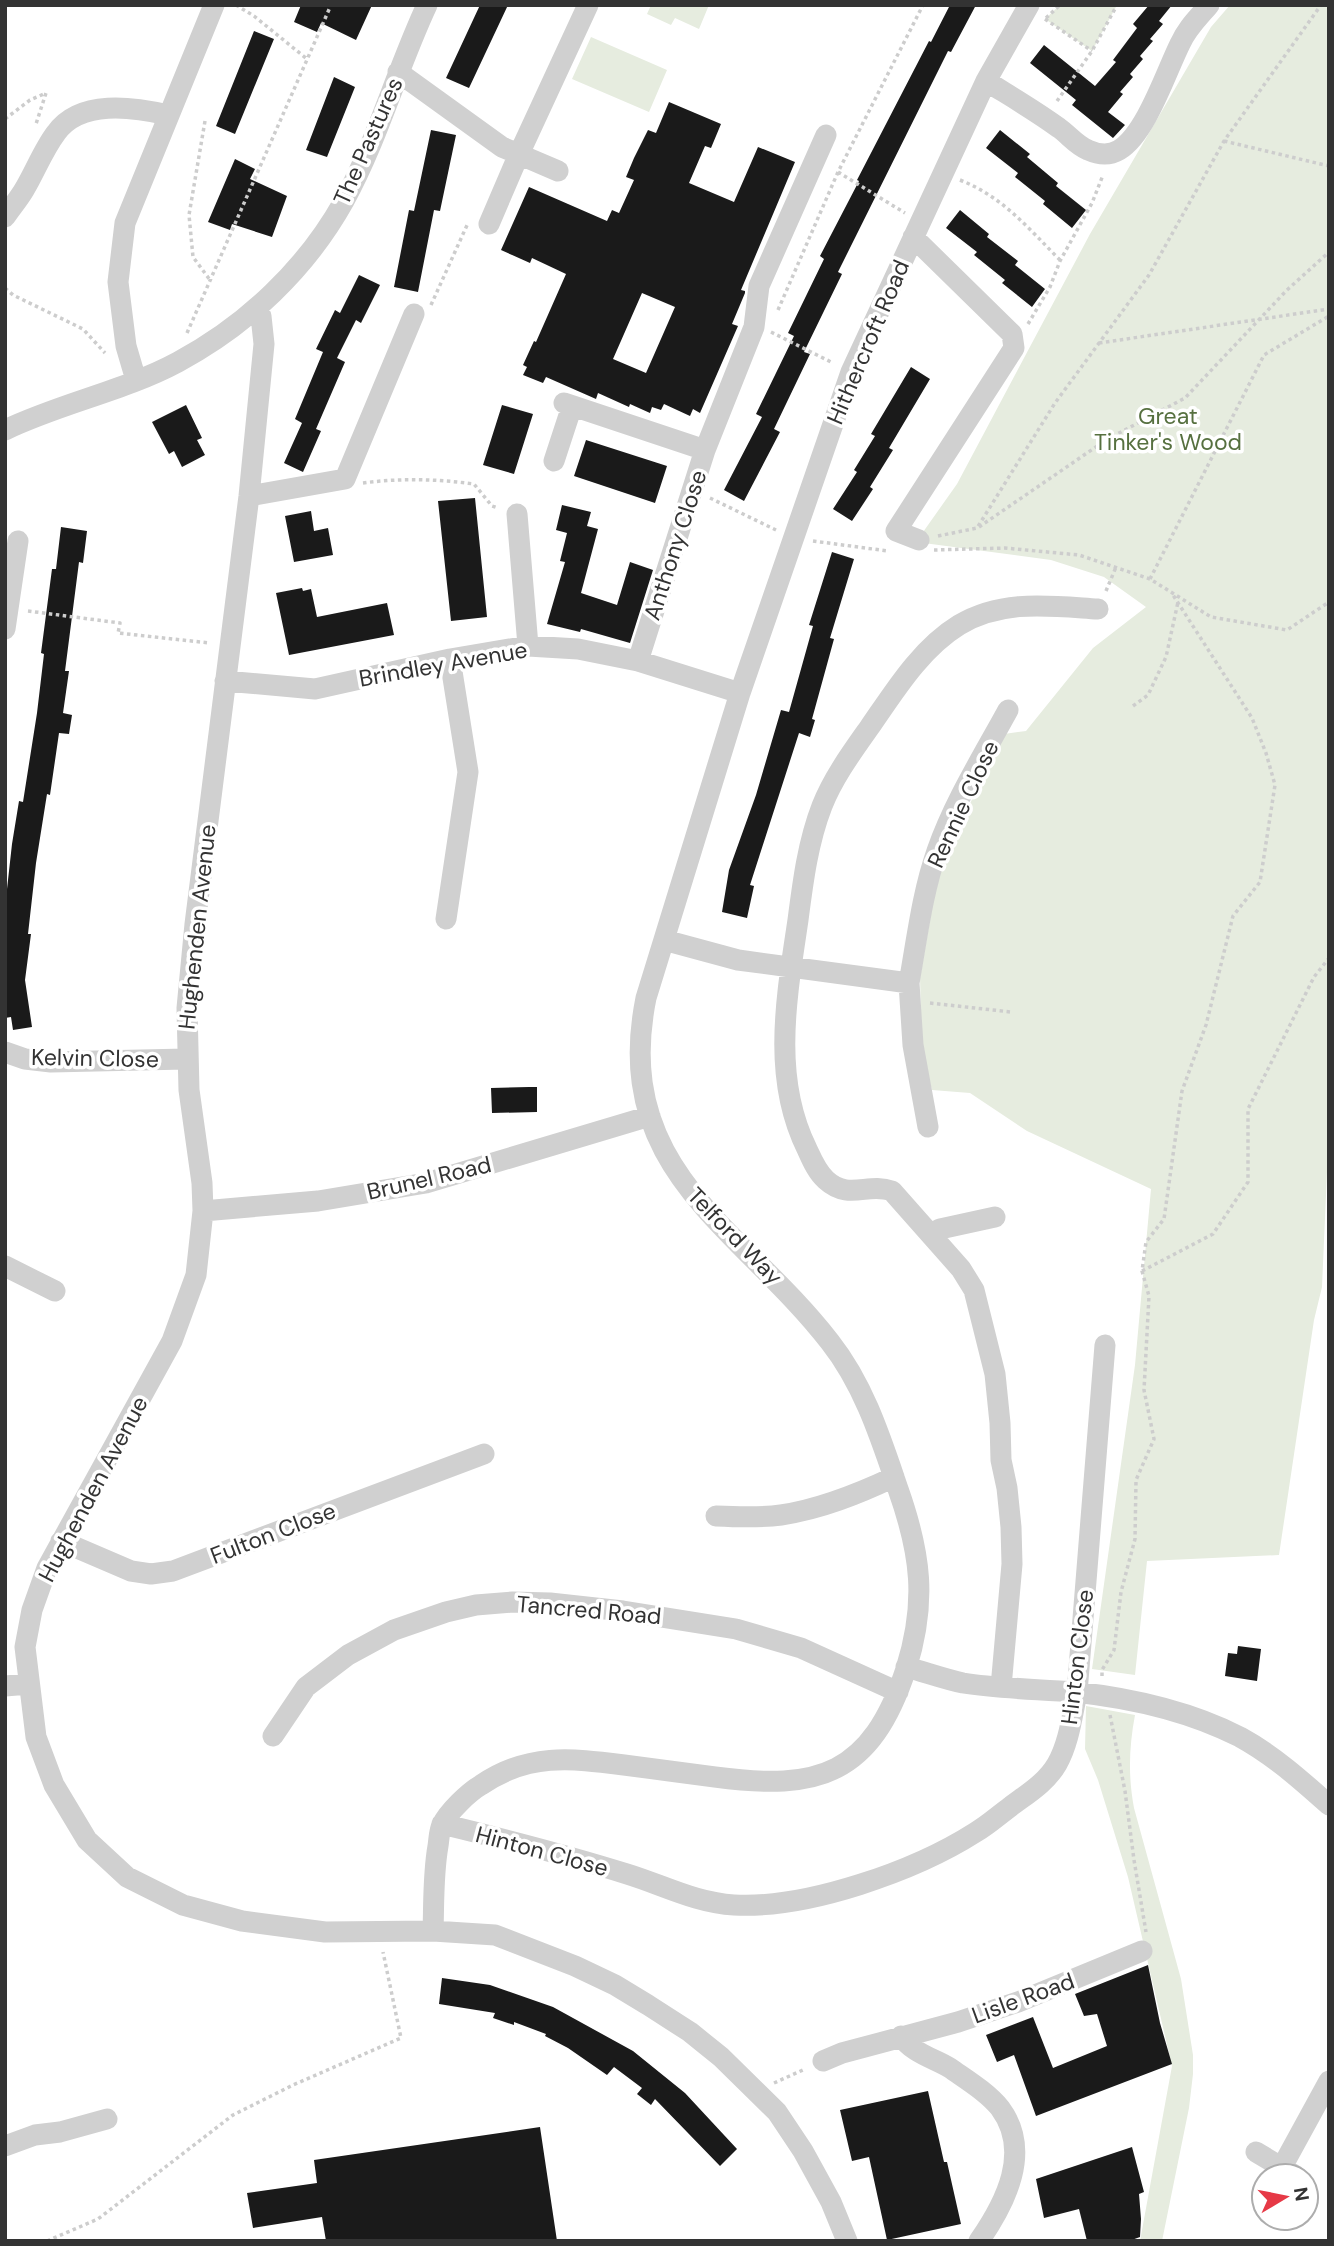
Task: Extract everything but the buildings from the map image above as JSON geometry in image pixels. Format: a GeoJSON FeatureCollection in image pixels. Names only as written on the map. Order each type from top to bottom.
{"type":"FeatureCollection","features":[{"type":"Feature","properties":{"kind":"street"},"geometry":{"type":"LineString","coordinates":[[136,380],[126,346],[118,282],[125,223],[214,5]]}},
{"type":"Feature","properties":{"kind":"street","name":"The Pastures"},"geometry":{"type":"LineString","coordinates":[[5,430],[183,359],[255,309],[296,269],[344,201],[427,5]]}},
{"type":"Feature","properties":{"kind":"street"},"geometry":{"type":"LineString","coordinates":[[479,223],[519,154],[588,5]]}},
{"type":"Feature","properties":{"kind":"street"},"geometry":{"type":"LineString","coordinates":[[986,81],[1044,118],[1086,150],[1104,155],[1112,153],[1129,142],[1139,129],[1190,26],[1209,5]]}},
{"type":"Feature","properties":{"kind":"street","name":"Hithercroft Road"},"geometry":{"type":"LineString","coordinates":[[740,693],[851,372],[986,81],[1034,10]]}},
{"type":"Feature","properties":{"kind":"street"},"geometry":{"type":"LineString","coordinates":[[398,72],[502,147],[558,171]]}},
{"type":"Feature","properties":{"kind":"street"},"geometry":{"type":"LineString","coordinates":[[5,217],[24,190],[56,131],[69,120],[86,112],[106,108],[127,108],[168,115]]}},
{"type":"Feature","properties":{"kind":"street"},"geometry":{"type":"LineString","coordinates":[[705,450],[754,327],[759,286],[826,135]]}},
{"type":"Feature","properties":{"kind":"street"},"geometry":{"type":"LineString","coordinates":[[916,229],[1012,334],[1014,348],[896,531],[923,545]]}},
{"type":"Feature","properties":{"kind":"street","name":"Hughenden Avenue"},"geometry":{"type":"LineString","coordinates":[[255,309],[261,316],[264,344],[249,496],[195,923],[187,1008],[188,1090],[198,1150],[203,1211],[196,1275],[172,1341],[61,1541],[47,1568],[32,1610],[25,1647],[36,1737],[54,1785],[87,1840],[127,1877],[183,1905],[242,1921],[325,1932],[433,1931],[495,1935],[575,1966],[615,1985],[690,2032],[721,2057],[777,2112],[803,2151],[848,2241]]}},
{"type":"Feature","properties":{"kind":"street"},"geometry":{"type":"LineString","coordinates":[[249,496],[345,479],[422,311]]}},
{"type":"Feature","properties":{"kind":"street","name":"Anthony Close"},"geometry":{"type":"LineString","coordinates":[[554,461],[568,404],[705,450],[638,661]]}},
{"type":"Feature","properties":{"kind":"street"},"geometry":{"type":"LineString","coordinates":[[516,514],[528,646]]}},
{"type":"Feature","properties":{"kind":"street"},"geometry":{"type":"LineString","coordinates":[[7,619],[18,541]]}},
{"type":"Feature","properties":{"kind":"street"},"geometry":{"type":"LineString","coordinates":[[1001,1687],[1012,1564],[1011,1527],[1001,1460],[995,1374],[974,1290],[961,1269],[892,1191],[884,1188],[844,1191],[823,1177],[802,1140],[793,1115],[784,1056],[785,1021],[807,858],[823,803],[853,751],[917,662],[946,633],[972,618],[1000,608],[1032,605],[1098,609]]}},
{"type":"Feature","properties":{"kind":"street","name":"Brindley Avenue"},"geometry":{"type":"LineString","coordinates":[[225,681],[314,689],[450,659],[528,646],[578,649],[638,661],[740,693]]}},
{"type":"Feature","properties":{"kind":"street"},"geometry":{"type":"LineString","coordinates":[[446,919],[468,772],[450,659]]}},
{"type":"Feature","properties":{"kind":"street","name":"Telford Way"},"geometry":{"type":"LineString","coordinates":[[433,1931],[434,1867],[442,1824],[469,1792],[491,1778],[534,1761],[555,1759],[604,1762],[750,1782],[782,1783],[827,1773],[863,1749],[888,1714],[898,1692],[915,1636],[920,1573],[913,1536],[894,1477],[860,1389],[832,1344],[788,1291],[738,1245],[696,1198],[671,1163],[650,1116],[642,1087],[639,1054],[646,998],[740,693]]}},
{"type":"Feature","properties":{"kind":"street","name":"Rennie Close"},"geometry":{"type":"LineString","coordinates":[[928,1127],[913,1045],[909,992],[924,895],[938,849],[973,774],[1008,710]]}},
{"type":"Feature","properties":{"kind":"street"},"geometry":{"type":"LineString","coordinates":[[664,940],[738,960],[791,967],[909,992]]}},
{"type":"Feature","properties":{"kind":"street","name":"Kelvin Close"},"geometry":{"type":"LineString","coordinates":[[5,1052],[25,1059],[51,1062],[186,1059]]}},
{"type":"Feature","properties":{"kind":"street","name":"Brunel Road"},"geometry":{"type":"LineString","coordinates":[[203,1211],[318,1201],[426,1183],[650,1116]]}},
{"type":"Feature","properties":{"kind":"street"},"geometry":{"type":"LineString","coordinates":[[931,1234],[940,1229],[995,1217]]}},
{"type":"Feature","properties":{"kind":"street"},"geometry":{"type":"LineString","coordinates":[[5,1266],[55,1292]]}},
{"type":"Feature","properties":{"kind":"street","name":"Hinton Close"},"geometry":{"type":"LineString","coordinates":[[442,1824],[550,1851],[707,1902],[747,1905],[811,1898],[858,1885],[927,1858],[976,1832],[1043,1782],[1058,1763],[1069,1732],[1077,1693],[1105,1345]]}},
{"type":"Feature","properties":{"kind":"street","name":"Fulton Close"},"geometry":{"type":"LineString","coordinates":[[61,1541],[131,1571],[151,1573],[173,1570],[484,1454]]}},
{"type":"Feature","properties":{"kind":"street"},"geometry":{"type":"LineString","coordinates":[[716,1516],[754,1517],[805,1511],[833,1503],[894,1477]]}},
{"type":"Feature","properties":{"kind":"street","name":"Tancred Road"},"geometry":{"type":"LineString","coordinates":[[273,1736],[306,1687],[348,1655],[394,1630],[446,1612],[476,1605],[513,1602],[623,1611],[736,1629],[801,1648],[898,1692]]}},
{"type":"Feature","properties":{"kind":"street"},"geometry":{"type":"LineString","coordinates":[[906,1667],[963,1683],[1077,1693],[1134,1702],[1210,1724],[1240,1737],[1273,1758],[1299,1777],[1329,1805]]}},
{"type":"Feature","properties":{"kind":"street"},"geometry":{"type":"LineString","coordinates":[[5,1686],[29,1684]]}},
{"type":"Feature","properties":{"kind":"street","name":"Lisle Road"},"geometry":{"type":"LineString","coordinates":[[823,2061],[842,2053],[958,2022],[1018,2002],[1142,1951]]}},
{"type":"Feature","properties":{"kind":"street"},"geometry":{"type":"LineString","coordinates":[[901,2036],[907,2045],[947,2067],[990,2097],[1010,2124],[1015,2141],[1015,2159],[1010,2180],[1002,2203],[979,2241]]}},
{"type":"Feature","properties":{"kind":"street"},"geometry":{"type":"LineString","coordinates":[[1293,2162],[1329,2081]]}},
{"type":"Feature","properties":{"kind":"street"},"geometry":{"type":"LineString","coordinates":[[5,2146],[35,2135],[60,2132],[107,2119]]}},
{"type":"Feature","properties":{"kind":"street"},"geometry":{"type":"LineString","coordinates":[[1256,2152],[1273,2162]]}},
{"type":"Feature","properties":{"kind":"path"},"geometry":{"type":"LineString","coordinates":[[236,5],[254,16],[307,59]]}},
{"type":"Feature","properties":{"kind":"path"},"geometry":{"type":"LineString","coordinates":[[183,359],[184,340],[331,5]]}},
{"type":"Feature","properties":{"kind":"path"},"geometry":{"type":"LineString","coordinates":[[778,309],[838,172],[923,5]]}},
{"type":"Feature","properties":{"kind":"path"},"geometry":{"type":"LineString","coordinates":[[1034,10],[1060,5]]}},
{"type":"Feature","properties":{"kind":"path"},"geometry":{"type":"LineString","coordinates":[[1044,118],[1092,51],[1117,5]]}},
{"type":"Feature","properties":{"kind":"path"},"geometry":{"type":"LineString","coordinates":[[977,528],[1055,403],[1149,275],[1224,141],[1321,5]]}},
{"type":"Feature","properties":{"kind":"path"},"geometry":{"type":"LineString","coordinates":[[1034,10],[1092,51]]}},
{"type":"Feature","properties":{"kind":"path"},"geometry":{"type":"LineString","coordinates":[[5,119],[30,100],[46,93],[35,126]]}},
{"type":"Feature","properties":{"kind":"path"},"geometry":{"type":"LineString","coordinates":[[205,121],[189,215],[193,257],[210,280]]}},
{"type":"Feature","properties":{"kind":"path"},"geometry":{"type":"LineString","coordinates":[[1224,141],[1329,166]]}},
{"type":"Feature","properties":{"kind":"path"},"geometry":{"type":"LineString","coordinates":[[1014,348],[1050,287],[1112,153]]}},
{"type":"Feature","properties":{"kind":"path"},"geometry":{"type":"LineString","coordinates":[[838,172],[916,229]]}},
{"type":"Feature","properties":{"kind":"path"},"geometry":{"type":"LineString","coordinates":[[942,173],[983,189],[1060,261]]}},
{"type":"Feature","properties":{"kind":"path"},"geometry":{"type":"LineString","coordinates":[[422,311],[479,223]]}},
{"type":"Feature","properties":{"kind":"path"},"geometry":{"type":"LineString","coordinates":[[923,545],[977,528],[1106,440],[1185,398],[1329,252]]}},
{"type":"Feature","properties":{"kind":"path"},"geometry":{"type":"LineString","coordinates":[[5,288],[13,295],[83,329],[112,359]]}},
{"type":"Feature","properties":{"kind":"path"},"geometry":{"type":"LineString","coordinates":[[1099,343],[1329,309]]}},
{"type":"Feature","properties":{"kind":"path"},"geometry":{"type":"LineString","coordinates":[[1150,579],[1264,355],[1329,316]]}},
{"type":"Feature","properties":{"kind":"path"},"geometry":{"type":"LineString","coordinates":[[768,331],[851,372]]}},
{"type":"Feature","properties":{"kind":"path"},"geometry":{"type":"LineString","coordinates":[[355,484],[396,480],[463,482],[474,484],[488,501]]}},
{"type":"Feature","properties":{"kind":"path"},"geometry":{"type":"LineString","coordinates":[[692,490],[794,539],[888,551]]}},
{"type":"Feature","properties":{"kind":"path"},"geometry":{"type":"LineString","coordinates":[[923,545],[1005,548],[1079,555],[1150,579],[1210,617],[1287,630],[1329,602]]}},
{"type":"Feature","properties":{"kind":"path"},"geometry":{"type":"LineString","coordinates":[[1098,609],[1116,567]]}},
{"type":"Feature","properties":{"kind":"path"},"geometry":{"type":"LineString","coordinates":[[1101,1696],[1102,1670],[1114,1650],[1121,1592],[1135,1539],[1136,1480],[1154,1439],[1144,1390],[1149,1296],[1142,1271],[1146,1242],[1164,1219],[1182,1091],[1206,1025],[1233,916],[1260,882],[1275,785],[1252,718],[1173,595]]}},
{"type":"Feature","properties":{"kind":"path"},"geometry":{"type":"LineString","coordinates":[[1133,706],[1148,695],[1166,657],[1178,602]]}},
{"type":"Feature","properties":{"kind":"path"},"geometry":{"type":"LineString","coordinates":[[7,619],[120,623],[118,633],[231,645]]}},
{"type":"Feature","properties":{"kind":"path"},"geometry":{"type":"LineString","coordinates":[[1142,1271],[1213,1234],[1248,1182],[1248,1109],[1314,977],[1329,958]]}},
{"type":"Feature","properties":{"kind":"path"},"geometry":{"type":"LineString","coordinates":[[909,992],[1011,1012]]}},
{"type":"Feature","properties":{"kind":"path"},"geometry":{"type":"LineString","coordinates":[[1111,1723],[1125,1791],[1133,1860],[1149,1947],[1142,1951]]}},
{"type":"Feature","properties":{"kind":"path"},"geometry":{"type":"LineString","coordinates":[[47,2241],[99,2220],[233,2115],[293,2085],[401,2038],[383,1953],[383,1931]]}},
{"type":"Feature","properties":{"kind":"path"},"geometry":{"type":"LineString","coordinates":[[766,2086],[793,2074]]}},
{"type":"Feature","properties":{"kind":"green space"},"geometry":{"type":"Polygon","coordinates":[[[651,5],[709,5],[699,29],[675,18],[671,25],[647,14],[651,5]]]}},
{"type":"Feature","properties":{"kind":"green space"},"geometry":{"type":"Polygon","coordinates":[[[1060,5],[1117,5],[1092,51],[1045,19],[1060,5]]]}},
{"type":"Feature","properties":{"kind":"green space","name":"Great Tinker's Wood"},"geometry":{"type":"Polygon","coordinates":[[[1230,5],[1329,5],[1329,1126],[1322,1287],[1314,1320],[1279,1555],[1147,1561],[1135,1675],[1092,1669],[1135,1365],[1151,1189],[1027,1131],[970,1093],[932,1090],[922,1054],[920,978],[939,867],[1004,734],[1026,731],[1093,648],[1146,607],[1104,577],[1051,560],[916,542],[957,484],[1090,234],[1211,27],[1230,5]]]}},
{"type":"Feature","properties":{"kind":"green space"},"geometry":{"type":"Polygon","coordinates":[[[591,37],[667,70],[649,112],[572,79],[591,37]]]}},
{"type":"Feature","properties":{"kind":"green space"},"geometry":{"type":"Polygon","coordinates":[[[1086,1706],[1135,1715],[1130,1762],[1134,1808],[1181,1979],[1193,2055],[1189,2108],[1162,2241],[1140,2241],[1172,2066],[1128,1877],[1098,1780],[1085,1749],[1086,1706]]]}}]}
